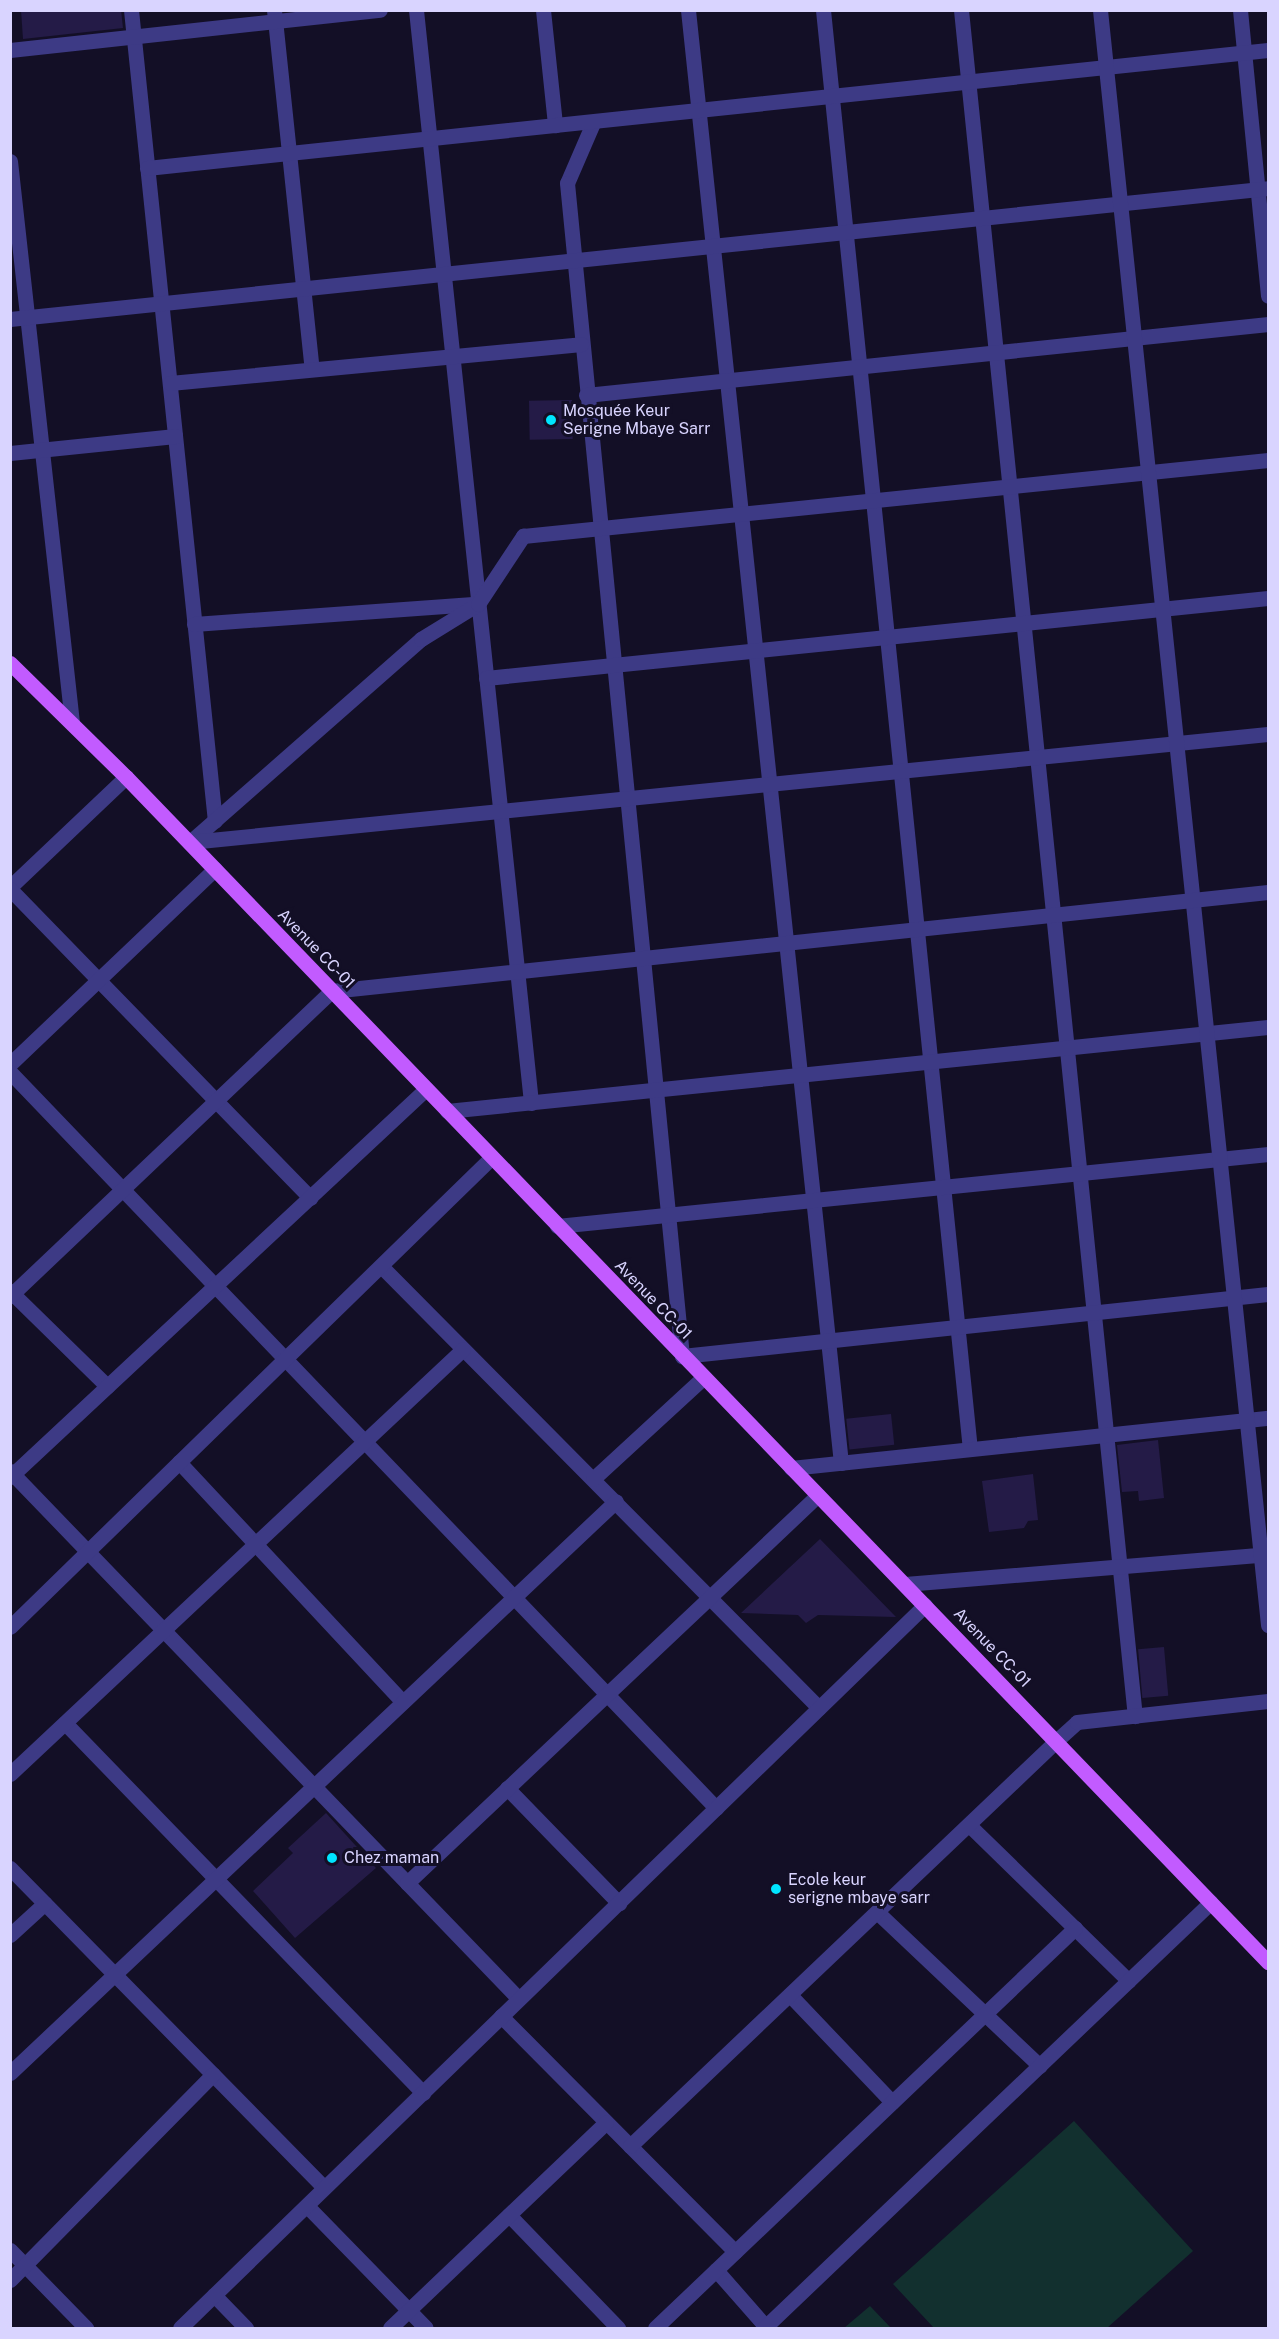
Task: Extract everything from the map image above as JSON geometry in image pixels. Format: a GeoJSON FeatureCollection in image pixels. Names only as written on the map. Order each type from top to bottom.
{"type":"FeatureCollection","features":[{"type":"Feature","properties":{"kind":"main road","name":"Avenue CC-01"},"geometry":{"type":"LineString","coordinates":[[11,664],[190,842],[703,1378],[1211,1902],[1266,1954]]}},
{"type":"Feature","properties":{"kind":"street"},"geometry":{"type":"LineString","coordinates":[[131,10],[215,821]]}},
{"type":"Feature","properties":{"kind":"street"},"geometry":{"type":"LineString","coordinates":[[10,50],[134,37],[274,16],[380,10]]}},
{"type":"Feature","properties":{"kind":"street"},"geometry":{"type":"LineString","coordinates":[[416,10],[531,1102]]}},
{"type":"Feature","properties":{"kind":"street"},"geometry":{"type":"LineString","coordinates":[[543,10],[555,125]]}},
{"type":"Feature","properties":{"kind":"street"},"geometry":{"type":"LineString","coordinates":[[688,10],[841,1463]]}},
{"type":"Feature","properties":{"kind":"street"},"geometry":{"type":"LineString","coordinates":[[823,10],[970,1449]]}},
{"type":"Feature","properties":{"kind":"street"},"geometry":{"type":"LineString","coordinates":[[961,10],[1135,1716]]}},
{"type":"Feature","properties":{"kind":"street"},"geometry":{"type":"LineString","coordinates":[[1100,10],[1269,1625]]}},
{"type":"Feature","properties":{"kind":"street"},"geometry":{"type":"LineString","coordinates":[[1240,10],[1263,189],[1269,296]]}},
{"type":"Feature","properties":{"kind":"street"},"geometry":{"type":"LineString","coordinates":[[274,16],[312,369]]}},
{"type":"Feature","properties":{"kind":"street"},"geometry":{"type":"LineString","coordinates":[[147,168],[1269,50]]}},
{"type":"Feature","properties":{"kind":"street"},"geometry":{"type":"LineString","coordinates":[[592,123],[567,183],[599,528],[682,1356],[1269,1294]]}},
{"type":"Feature","properties":{"kind":"street"},"geometry":{"type":"LineString","coordinates":[[10,161],[72,723]]}},
{"type":"Feature","properties":{"kind":"street"},"geometry":{"type":"LineString","coordinates":[[10,319],[1263,189]]}},
{"type":"Feature","properties":{"kind":"street"},"geometry":{"type":"LineString","coordinates":[[586,395],[1269,324]]}},
{"type":"Feature","properties":{"kind":"street"},"geometry":{"type":"LineString","coordinates":[[170,383],[581,344]]}},
{"type":"Feature","properties":{"kind":"street"},"geometry":{"type":"LineString","coordinates":[[10,453],[175,436]]}},
{"type":"Feature","properties":{"kind":"street"},"geometry":{"type":"LineString","coordinates":[[190,842],[421,639],[478,604],[523,536],[1269,460]]}},
{"type":"Feature","properties":{"kind":"street"},"geometry":{"type":"LineString","coordinates":[[486,678],[1269,598]]}},
{"type":"Feature","properties":{"kind":"street"},"geometry":{"type":"LineString","coordinates":[[194,624],[478,604]]}},
{"type":"Feature","properties":{"kind":"street"},"geometry":{"type":"LineString","coordinates":[[190,842],[1269,734]]}},
{"type":"Feature","properties":{"kind":"street"},"geometry":{"type":"LineString","coordinates":[[126,777],[10,888],[310,1198]]}},
{"type":"Feature","properties":{"kind":"street"},"geometry":{"type":"LineString","coordinates":[[10,1064],[215,869]]}},
{"type":"Feature","properties":{"kind":"street"},"geometry":{"type":"LineString","coordinates":[[107,1386],[11,1294],[331,991],[1269,892]]}},
{"type":"Feature","properties":{"kind":"street"},"geometry":{"type":"LineString","coordinates":[[447,1111],[1269,1027]]}},
{"type":"Feature","properties":{"kind":"street"},"geometry":{"type":"LineString","coordinates":[[10,1072],[716,1808]]}},
{"type":"Feature","properties":{"kind":"street"},"geometry":{"type":"LineString","coordinates":[[426,1089],[11,1474],[519,1999]]}},
{"type":"Feature","properties":{"kind":"street"},"geometry":{"type":"LineString","coordinates":[[556,1226],[1269,1154]]}},
{"type":"Feature","properties":{"kind":"street"},"geometry":{"type":"LineString","coordinates":[[10,1627],[491,1158]]}},
{"type":"Feature","properties":{"kind":"street"},"geometry":{"type":"LineString","coordinates":[[381,1266],[819,1708]]}},
{"type":"Feature","properties":{"kind":"street"},"geometry":{"type":"LineString","coordinates":[[10,1774],[463,1349]]}},
{"type":"Feature","properties":{"kind":"street"},"geometry":{"type":"LineString","coordinates":[[593,1479],[703,1378]]}},
{"type":"Feature","properties":{"kind":"street"},"geometry":{"type":"LineString","coordinates":[[791,1468],[1269,1418]]}},
{"type":"Feature","properties":{"kind":"street"},"geometry":{"type":"LineString","coordinates":[[179,1462],[403,1702]]}},
{"type":"Feature","properties":{"kind":"street"},"geometry":{"type":"LineString","coordinates":[[407,1883],[818,1495]]}},
{"type":"Feature","properties":{"kind":"street"},"geometry":{"type":"LineString","coordinates":[[10,2073],[616,1501]]}},
{"type":"Feature","properties":{"kind":"street"},"geometry":{"type":"LineString","coordinates":[[905,1584],[1261,1555]]}},
{"type":"Feature","properties":{"kind":"street"},"geometry":{"type":"LineString","coordinates":[[180,2328],[925,1605]]}},
{"type":"Feature","properties":{"kind":"street"},"geometry":{"type":"LineString","coordinates":[[630,2146],[1077,1722],[1269,1701]]}},
{"type":"Feature","properties":{"kind":"street"},"geometry":{"type":"LineString","coordinates":[[65,1723],[423,2093]]}},
{"type":"Feature","properties":{"kind":"street"},"geometry":{"type":"LineString","coordinates":[[507,1788],[618,1903]]}},
{"type":"Feature","properties":{"kind":"street"},"geometry":{"type":"LineString","coordinates":[[969,1825],[1129,1981]]}},
{"type":"Feature","properties":{"kind":"street"},"geometry":{"type":"LineString","coordinates":[[10,1868],[324,2188]]}},
{"type":"Feature","properties":{"kind":"street"},"geometry":{"type":"LineString","coordinates":[[716,2270],[765,2328],[1211,1902]]}},
{"type":"Feature","properties":{"kind":"street"},"geometry":{"type":"LineString","coordinates":[[10,1935],[45,1903]]}},
{"type":"Feature","properties":{"kind":"street"},"geometry":{"type":"LineString","coordinates":[[877,1912],[1040,2066]]}},
{"type":"Feature","properties":{"kind":"street"},"geometry":{"type":"LineString","coordinates":[[655,2328],[1075,1928]]}},
{"type":"Feature","properties":{"kind":"street"},"geometry":{"type":"LineString","coordinates":[[790,1995],[892,2102]]}},
{"type":"Feature","properties":{"kind":"street"},"geometry":{"type":"LineString","coordinates":[[501,2016],[735,2252]]}},
{"type":"Feature","properties":{"kind":"street"},"geometry":{"type":"LineString","coordinates":[[10,2280],[213,2074]]}},
{"type":"Feature","properties":{"kind":"street"},"geometry":{"type":"LineString","coordinates":[[390,2328],[606,2122]]}},
{"type":"Feature","properties":{"kind":"street"},"geometry":{"type":"LineString","coordinates":[[307,2206],[426,2328]]}},
{"type":"Feature","properties":{"kind":"street"},"geometry":{"type":"LineString","coordinates":[[509,2215],[618,2328]]}},
{"type":"Feature","properties":{"kind":"street"},"geometry":{"type":"LineString","coordinates":[[10,2250],[86,2328]]}},
{"type":"Feature","properties":{"kind":"street"},"geometry":{"type":"LineString","coordinates":[[214,2295],[246,2328]]}},
{"type":"Feature","properties":{"kind":"green space"},"geometry":{"type":"Polygon","coordinates":[[[1074,2121],[1193,2251],[1107,2328],[934,2328],[893,2284],[1074,2121]]]}},
{"type":"Feature","properties":{"kind":"green space"},"geometry":{"type":"Polygon","coordinates":[[[870,2306],[891,2328],[844,2328],[870,2306]]]}},
{"type":"Feature","properties":{"kind":"building"},"geometry":{"type":"Polygon","coordinates":[[[21,10],[121,10],[123,28],[23,39],[21,10]]]}},
{"type":"Feature","properties":{"kind":"building","name":"Mosquée Keur Serigne Mbaye Sarr"},"geometry":{"type":"Polygon","coordinates":[[[572,400],[573,439],[530,440],[529,401],[572,400]]]}},
{"type":"Feature","properties":{"kind":"building"},"geometry":{"type":"Polygon","coordinates":[[[891,1414],[894,1445],[849,1450],[846,1419],[891,1414]]]}},
{"type":"Feature","properties":{"kind":"building"},"geometry":{"type":"Polygon","coordinates":[[[1158,1440],[1164,1498],[1139,1501],[1138,1491],[1122,1492],[1117,1445],[1158,1440]]]}},
{"type":"Feature","properties":{"kind":"building"},"geometry":{"type":"Polygon","coordinates":[[[1033,1474],[1038,1520],[1028,1521],[1024,1528],[989,1532],[982,1481],[1033,1474]]]}},
{"type":"Feature","properties":{"kind":"building"},"geometry":{"type":"Polygon","coordinates":[[[820,1539],[896,1617],[818,1615],[806,1623],[798,1615],[741,1613],[820,1539]]]}},
{"type":"Feature","properties":{"kind":"building"},"geometry":{"type":"Polygon","coordinates":[[[1164,1647],[1168,1696],[1142,1698],[1138,1649],[1164,1647]]]}},
{"type":"Feature","properties":{"kind":"building"},"geometry":{"type":"Polygon","coordinates":[[[326,1813],[376,1868],[295,1938],[253,1891],[293,1853],[288,1848],[326,1813]]]}},
{"type":"Feature","properties":{"kind":"place","name":"Mosquée Keur Serigne Mbaye Sarr"},"geometry":{"type":"Point","coordinates":[551,420]}},
{"type":"Feature","properties":{"kind":"place","name":"Chez maman"},"geometry":{"type":"Point","coordinates":[332,1858]}},
{"type":"Feature","properties":{"kind":"place","name":"Ecole keur serigne mbaye sarr"},"geometry":{"type":"Point","coordinates":[776,1889]}}]}
